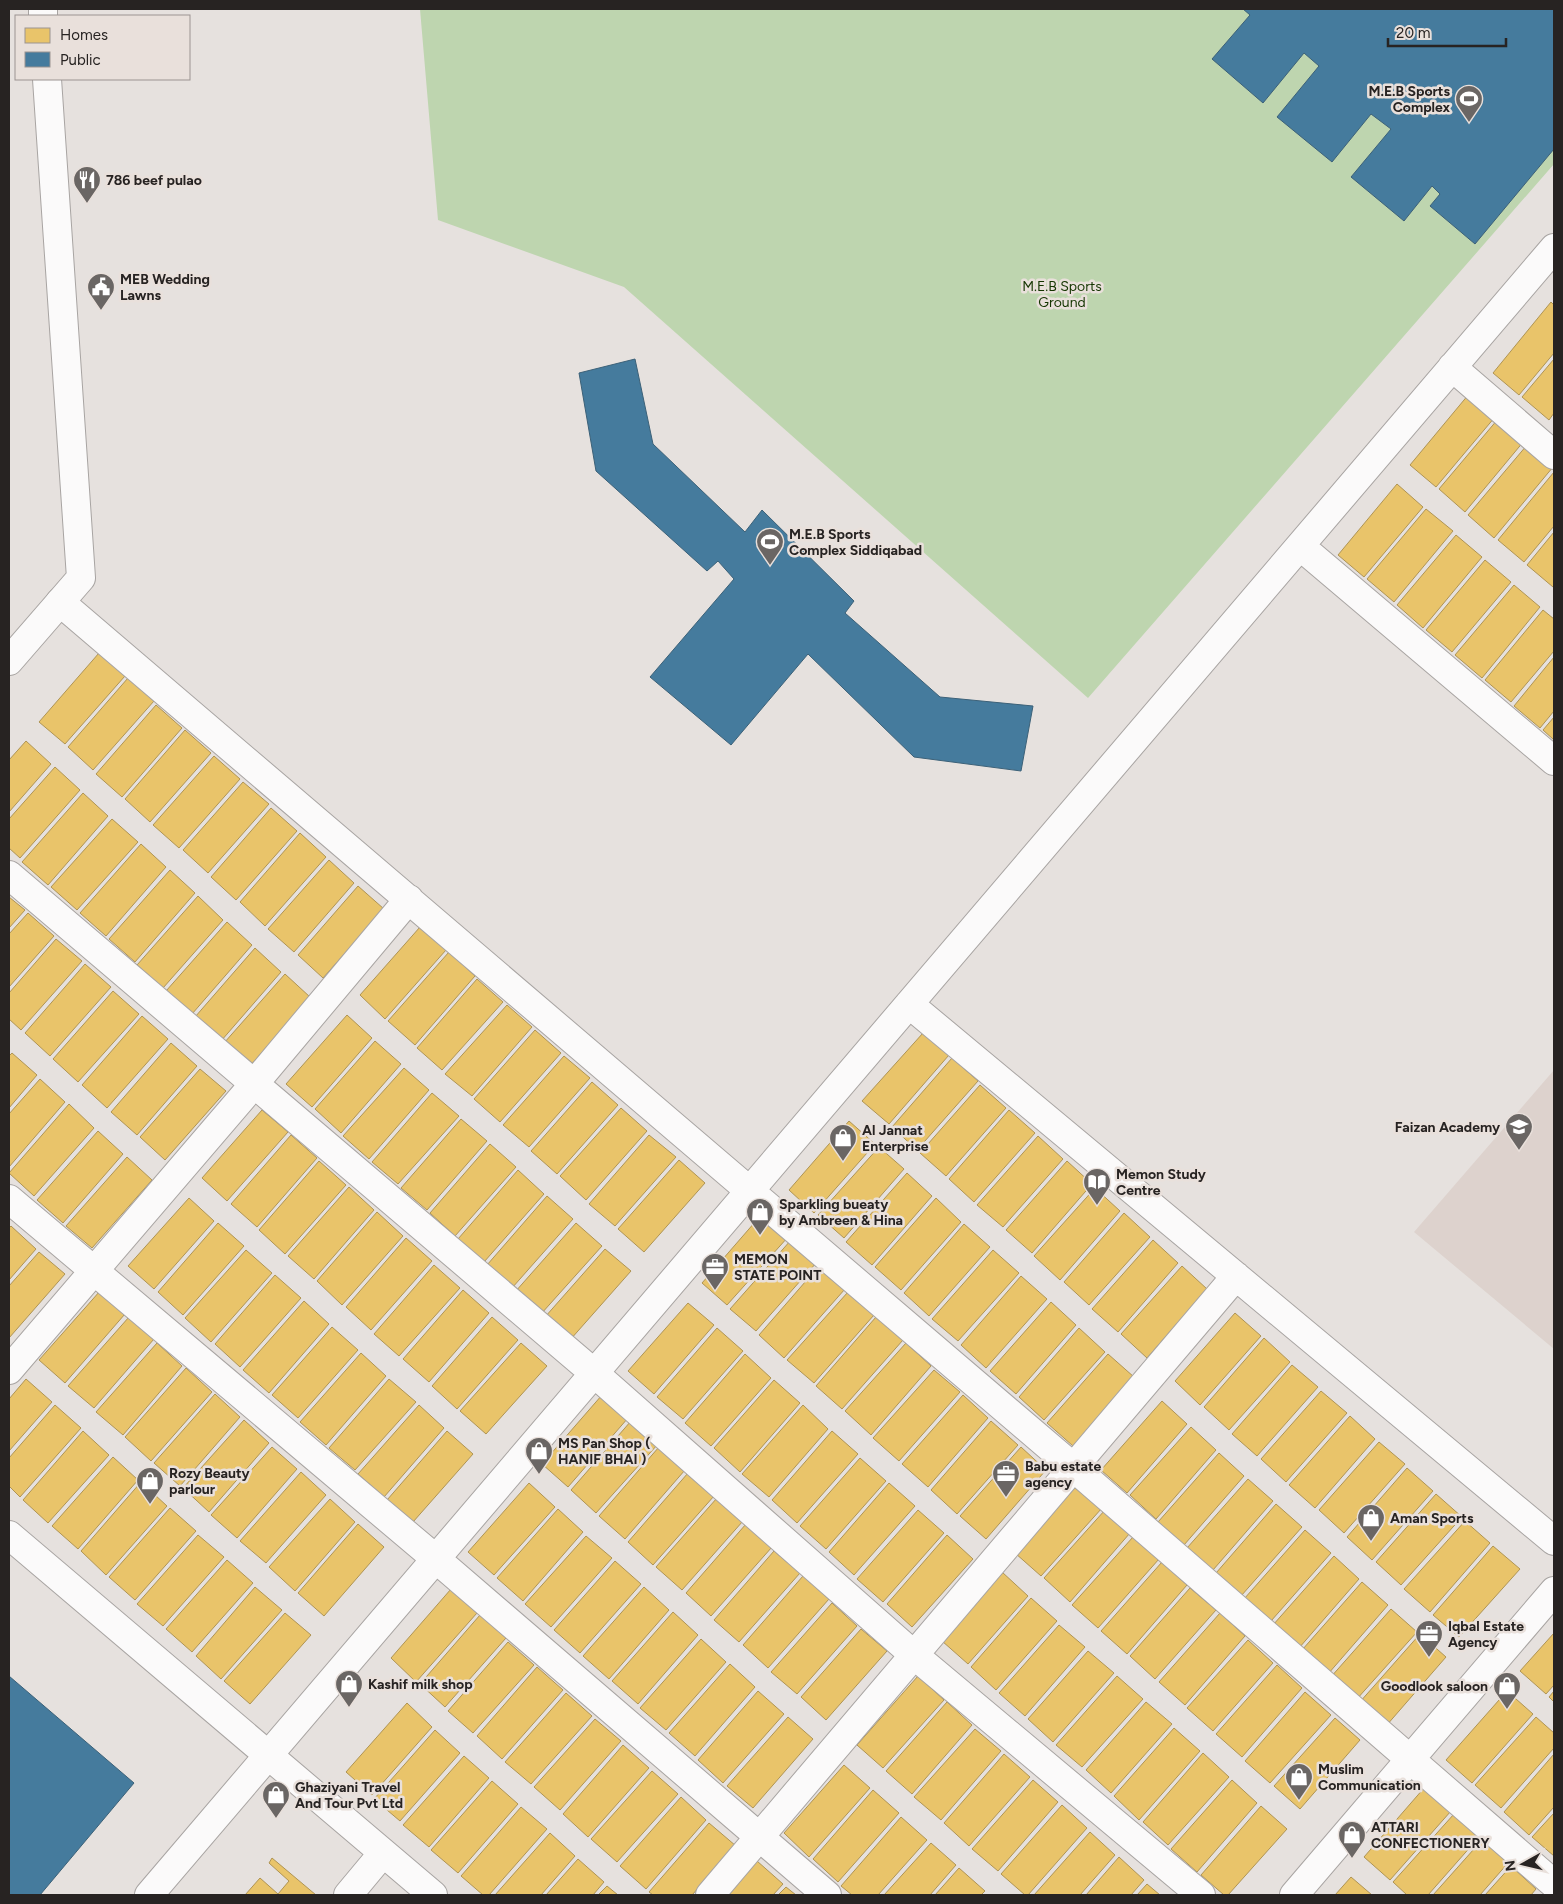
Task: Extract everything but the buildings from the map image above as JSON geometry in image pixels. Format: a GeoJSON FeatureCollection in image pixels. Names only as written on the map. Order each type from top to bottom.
{"type":"FeatureCollection","features":[{"type":"Feature","properties":{"kind":"street"},"geometry":{"type":"LineString","coordinates":[[9,661],[81,578],[47,80]]}},
{"type":"Feature","properties":{"kind":"street"},"geometry":{"type":"LineString","coordinates":[[149,1895],[1554,248]]}},
{"type":"Feature","properties":{"kind":"street"},"geometry":{"type":"LineString","coordinates":[[1452,367],[1554,455]]}},
{"type":"Feature","properties":{"kind":"street"},"geometry":{"type":"LineString","coordinates":[[1300,546],[1554,761]]}},
{"type":"Feature","properties":{"kind":"street"},"geometry":{"type":"LineString","coordinates":[[60,602],[1073,1467],[1554,1884]]}},
{"type":"Feature","properties":{"kind":"street"},"geometry":{"type":"LineString","coordinates":[[9,875],[594,1373],[914,1655],[1201,1895]]}},
{"type":"Feature","properties":{"kind":"street"},"geometry":{"type":"LineString","coordinates":[[9,1370],[254,1084],[408,900]]}},
{"type":"Feature","properties":{"kind":"street"},"geometry":{"type":"LineString","coordinates":[[909,1004],[1554,1541]]}},
{"type":"Feature","properties":{"kind":"street"},"geometry":{"type":"LineString","coordinates":[[9,1199],[436,1559],[827,1895]]}},
{"type":"Feature","properties":{"kind":"street"},"geometry":{"type":"LineString","coordinates":[[710,1895],[1236,1276]]}},
{"type":"Feature","properties":{"kind":"street"},"geometry":{"type":"LineString","coordinates":[[9,1535],[433,1895]]}},
{"type":"Feature","properties":{"kind":"street"},"geometry":{"type":"LineString","coordinates":[[1294,1895],[1554,1591]]}},
{"type":"Feature","properties":{"kind":"street"},"geometry":{"type":"LineString","coordinates":[[348,1895],[382,1853]]}},
{"type":"Feature","properties":{"kind":"shaded area","name":"Faizan Academy"},"geometry":{"type":"Polygon","coordinates":[[[1554,1070],[1554,1349],[1414,1232],[1554,1070]]]}},
{"type":"Feature","properties":{"kind":"green space","name":"M.E.B Sports Ground"},"geometry":{"type":"Polygon","coordinates":[[[420,9],[1554,9],[1554,164],[1088,698],[624,287],[438,220],[420,9]]]}},
{"type":"Feature","properties":{"kind":"place","name":"M.E.B Sports Complex"},"geometry":{"type":"Point","coordinates":[1469,123]}},
{"type":"Feature","properties":{"kind":"place","name":"786 beef pulao"},"geometry":{"type":"Point","coordinates":[87,204]}},
{"type":"Feature","properties":{"kind":"place","name":"MEB Wedding Lawns"},"geometry":{"type":"Point","coordinates":[101,311]}},
{"type":"Feature","properties":{"kind":"place","name":"M.E.B Sports Complex Siddiqabad"},"geometry":{"type":"Point","coordinates":[770,566]}},
{"type":"Feature","properties":{"kind":"place","name":"Faizan Academy"},"geometry":{"type":"Point","coordinates":[1519,1151]}},
{"type":"Feature","properties":{"kind":"place","name":"Al Jannat Enterprise"},"geometry":{"type":"Point","coordinates":[843,1162]}},
{"type":"Feature","properties":{"kind":"place","name":"Memon Study Centre"},"geometry":{"type":"Point","coordinates":[1097,1206]}},
{"type":"Feature","properties":{"kind":"place","name":"Sparkling bueaty by Ambreen & Hina"},"geometry":{"type":"Point","coordinates":[760,1236]}},
{"type":"Feature","properties":{"kind":"place","name":"MEMON STATE POINT"},"geometry":{"type":"Point","coordinates":[715,1291]}},
{"type":"Feature","properties":{"kind":"place","name":"MS Pan Shop ( HANIF BHAI )"},"geometry":{"type":"Point","coordinates":[539,1475]}},
{"type":"Feature","properties":{"kind":"place","name":"Babu estate agency"},"geometry":{"type":"Point","coordinates":[1006,1498]}},
{"type":"Feature","properties":{"kind":"place","name":"Rozy Beauty parlour"},"geometry":{"type":"Point","coordinates":[150,1505]}},
{"type":"Feature","properties":{"kind":"place","name":"Aman Sports"},"geometry":{"type":"Point","coordinates":[1371,1542]}},
{"type":"Feature","properties":{"kind":"place","name":"Iqbal Estate Agency"},"geometry":{"type":"Point","coordinates":[1429,1658]}},
{"type":"Feature","properties":{"kind":"place","name":"Kashif milk shop"},"geometry":{"type":"Point","coordinates":[349,1708]}},
{"type":"Feature","properties":{"kind":"place","name":"Goodlook saloon"},"geometry":{"type":"Point","coordinates":[1507,1710]}},
{"type":"Feature","properties":{"kind":"place","name":"Muslim Communication"},"geometry":{"type":"Point","coordinates":[1299,1801]}},
{"type":"Feature","properties":{"kind":"place","name":"Ghaziyani Travel And Tour Pvt Ltd"},"geometry":{"type":"Point","coordinates":[276,1819]}},
{"type":"Feature","properties":{"kind":"place","name":"ATTARI CONFECTIONERY"},"geometry":{"type":"Point","coordinates":[1352,1859]}}]}
